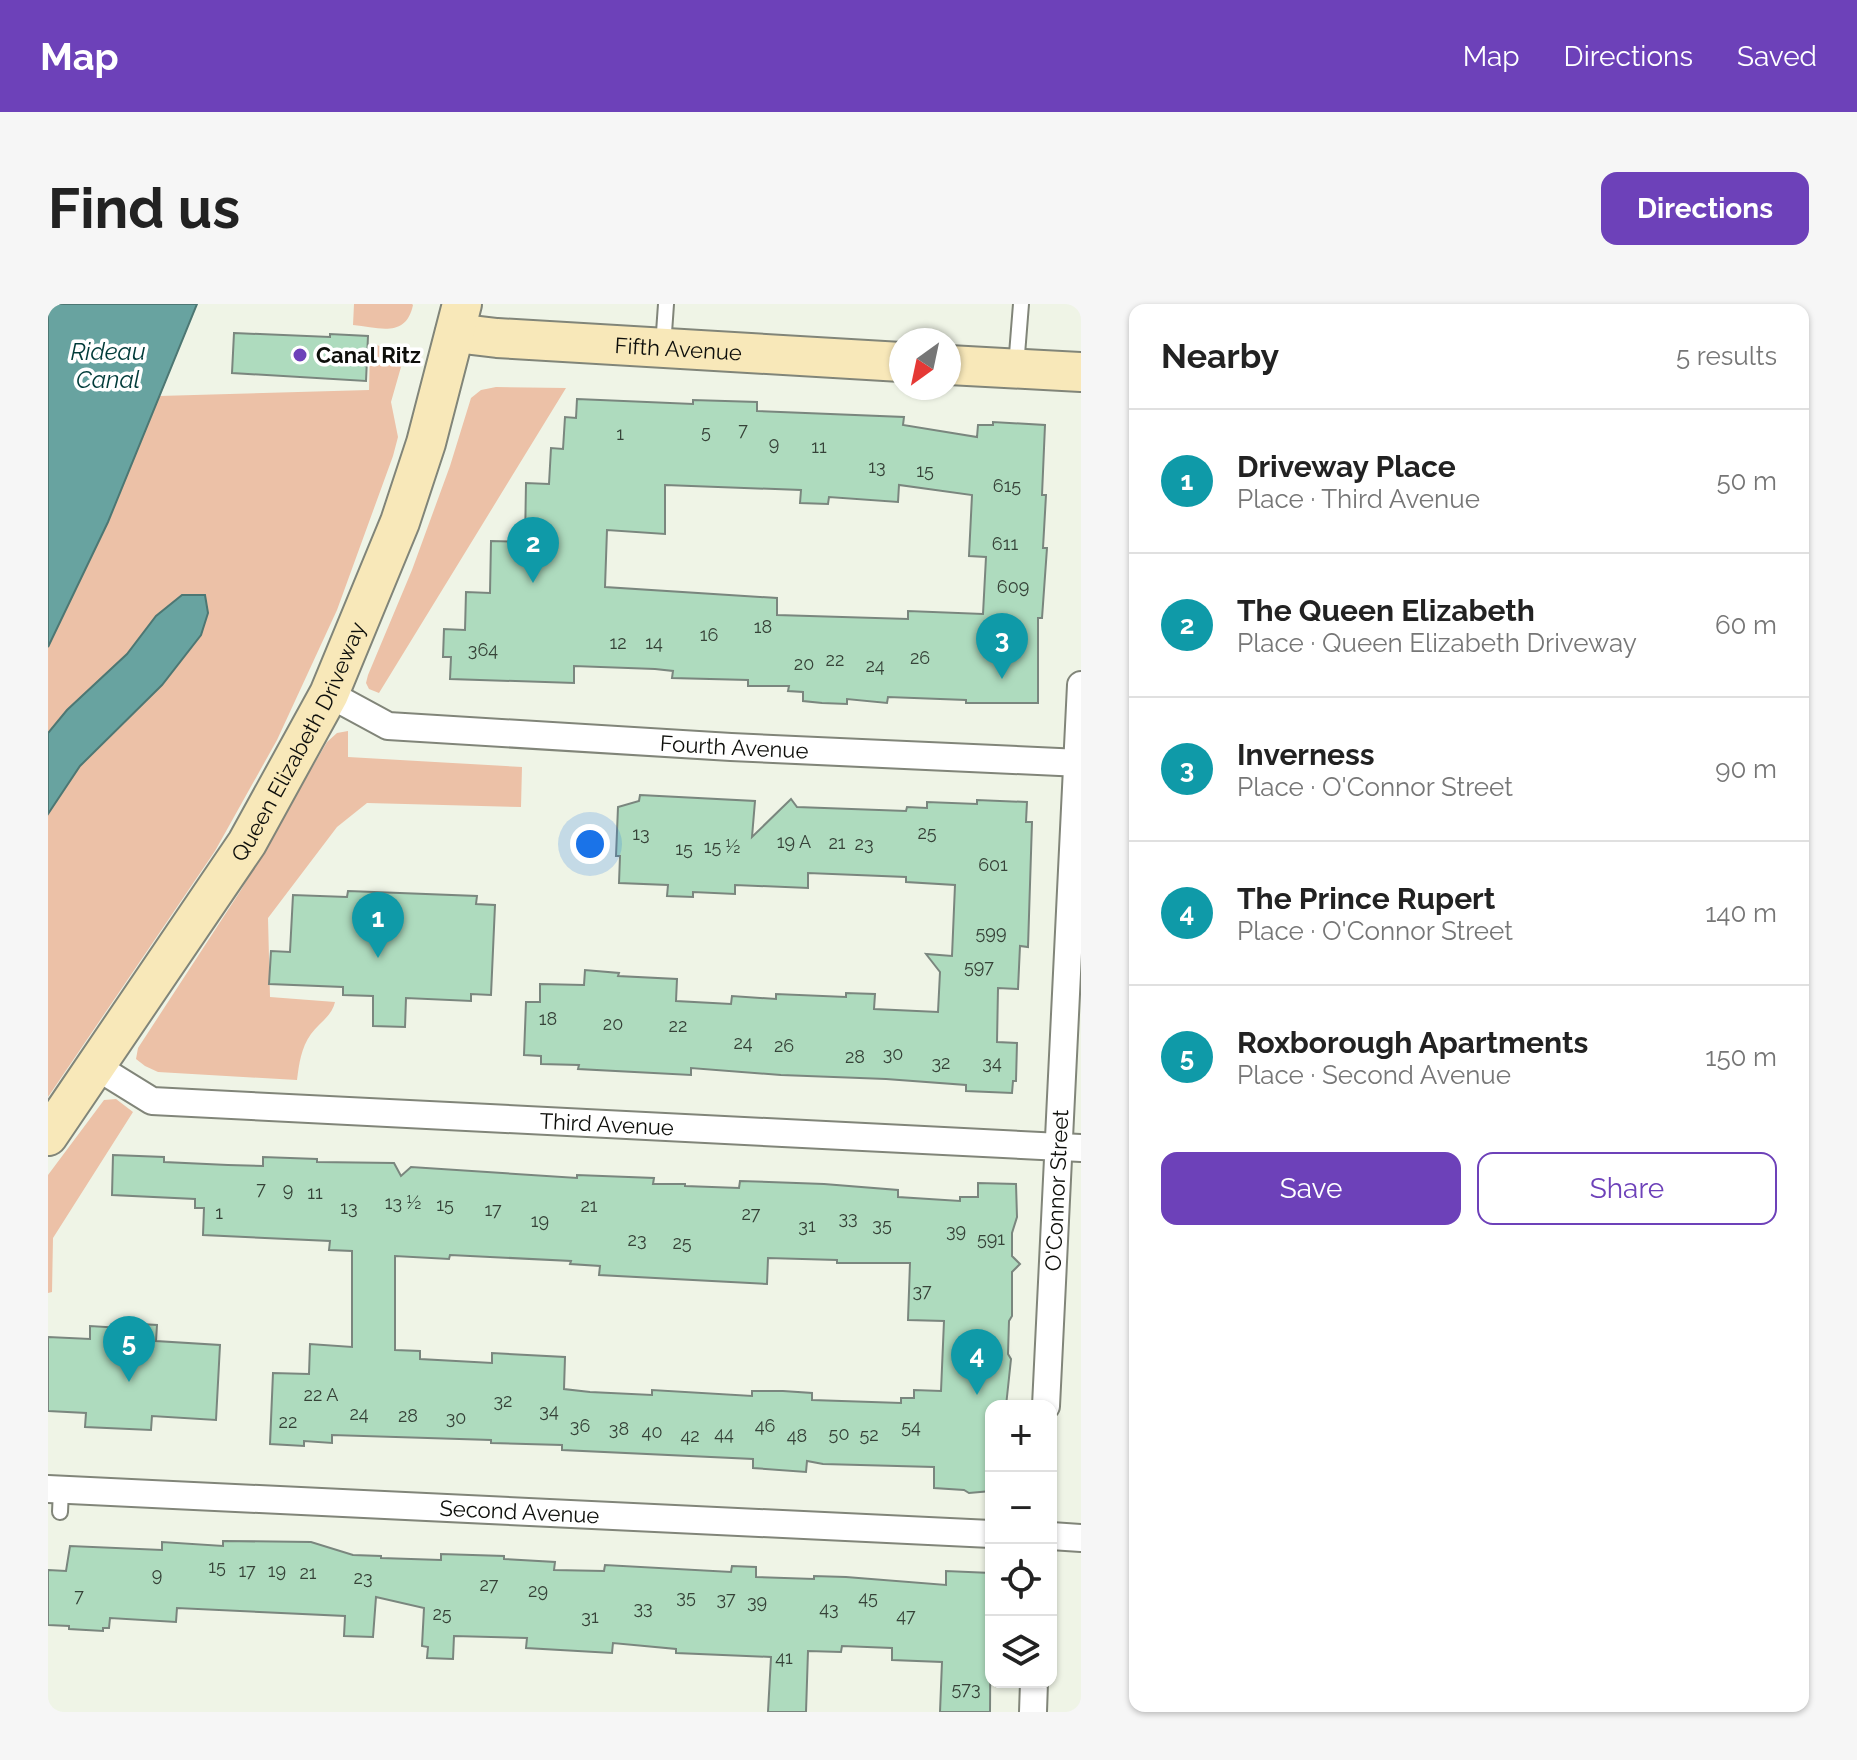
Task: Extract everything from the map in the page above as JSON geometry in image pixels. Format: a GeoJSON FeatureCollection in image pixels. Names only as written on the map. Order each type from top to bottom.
{"type":"FeatureCollection","features":[{"type":"Feature","properties":{"kind":"main road","name":"Fifth Avenue"},"geometry":{"type":"LineString","coordinates":[[458,318],[497,338],[889,361]]}},
{"type":"Feature","properties":{"kind":"main road","name":"Queen Elizabeth Driveway"},"geometry":{"type":"LineString","coordinates":[[48,1136],[247,843],[329,694],[400,522],[426,443],[458,318]]}},
{"type":"Feature","properties":{"kind":"main road"},"geometry":{"type":"LineString","coordinates":[[961,366],[1081,372]]}},
{"type":"Feature","properties":{"kind":"street","name":"O'Connor Street"},"geometry":{"type":"LineString","coordinates":[[1047,1400],[1070,1147],[1081,685]]}},
{"type":"Feature","properties":{"kind":"street","name":"Fourth Avenue"},"geometry":{"type":"LineString","coordinates":[[329,694],[388,726],[731,747],[1079,763]]}},
{"type":"Feature","properties":{"kind":"street","name":"Third Avenue"},"geometry":{"type":"LineString","coordinates":[[97,1067],[152,1101],[1070,1147]]}},
{"type":"Feature","properties":{"kind":"street","name":"Second Avenue"},"geometry":{"type":"LineString","coordinates":[[56,1497],[985,1534]]}},
{"type":"Feature","properties":{"kind":"street"},"geometry":{"type":"LineString","coordinates":[[1057,1536],[1081,1538]]}},
{"type":"Feature","properties":{"kind":"street"},"geometry":{"type":"LineString","coordinates":[[1033,1712],[1034,1688]]}},
{"type":"Feature","properties":{"kind":"lane"},"geometry":{"type":"LineString","coordinates":[[663,347],[666,304]]}},
{"type":"Feature","properties":{"kind":"lane"},"geometry":{"type":"LineString","coordinates":[[1016,369],[1021,304]]}},
{"type":"Feature","properties":{"kind":"shaded area"},"geometry":{"type":"Polygon","coordinates":[[[354,304],[413,305],[410,315],[398,327],[382,329],[353,325],[354,304]]]}},
{"type":"Feature","properties":{"kind":"shaded area"},"geometry":{"type":"Polygon","coordinates":[[[370,344],[391,348],[403,360],[391,402],[398,437],[337,610],[277,740],[215,851],[48,1097],[48,647],[111,516],[159,396],[369,390],[370,344]]]}},
{"type":"Feature","properties":{"kind":"shaded area"},"geometry":{"type":"Polygon","coordinates":[[[496,387],[566,388],[379,693],[369,689],[366,683],[368,675],[412,570],[471,398],[481,390],[496,387]]]}},
{"type":"Feature","properties":{"kind":"shaded area"},"geometry":{"type":"Polygon","coordinates":[[[348,731],[348,757],[522,767],[521,807],[367,803],[337,827],[268,918],[270,997],[335,1002],[305,1045],[297,1080],[158,1072],[145,1066],[136,1059],[138,1048],[241,890],[327,742],[337,733],[348,731]]]}},
{"type":"Feature","properties":{"kind":"shaded area"},"geometry":{"type":"Polygon","coordinates":[[[116,1099],[133,1112],[53,1238],[52,1292],[48,1293],[48,1175],[104,1100],[116,1099]]]}},
{"type":"Feature","properties":{"kind":"water","name":"Rideau Canal"},"geometry":{"type":"Polygon","coordinates":[[[48,304],[197,304],[108,522],[48,647],[48,304]]]}},
{"type":"Feature","properties":{"kind":"water"},"geometry":{"type":"Polygon","coordinates":[[[182,595],[205,595],[208,613],[201,635],[162,685],[80,766],[48,814],[48,733],[67,710],[127,654],[156,616],[182,595]]]}},
{"type":"Feature","properties":{"kind":"building","name":"Canal Ritz"},"geometry":{"type":"Polygon","coordinates":[[[234,333],[368,336],[366,381],[232,373],[234,333]]]}},
{"type":"Feature","properties":{"kind":"building"},"geometry":{"type":"Polygon","coordinates":[[[577,399],[693,404],[693,400],[757,402],[757,411],[904,417],[903,425],[977,437],[978,425],[993,425],[993,422],[1045,425],[1042,495],[1046,495],[1043,548],[1047,548],[1042,618],[1038,618],[1038,703],[966,703],[966,700],[888,697],[887,703],[847,699],[847,704],[822,703],[803,701],[803,692],[788,691],[789,686],[748,686],[748,680],[672,678],[673,671],[655,669],[574,666],[574,683],[450,679],[451,657],[443,657],[444,629],[465,630],[466,592],[490,593],[491,541],[525,542],[526,483],[549,484],[551,448],[563,449],[565,417],[576,418],[577,399]],[[665,485],[665,534],[607,530],[605,587],[777,598],[777,615],[908,619],[908,611],[983,614],[986,557],[969,556],[972,495],[899,485],[898,502],[829,497],[828,504],[800,503],[801,490],[665,485]]]}},
{"type":"Feature","properties":{"kind":"building"},"geometry":{"type":"Polygon","coordinates":[[[640,795],[755,801],[752,837],[791,799],[797,807],[906,811],[907,807],[927,808],[927,802],[1027,802],[1026,822],[1032,822],[1028,947],[1020,946],[1018,989],[998,988],[997,1042],[1017,1043],[1016,1081],[1013,1081],[1012,1093],[966,1091],[966,1085],[691,1068],[691,1075],[578,1069],[579,1065],[541,1064],[541,1056],[524,1055],[526,1002],[540,1002],[540,984],[584,985],[585,970],[619,973],[618,976],[677,979],[676,1001],[731,1004],[732,996],[776,999],[776,994],[846,997],[846,993],[875,994],[874,1009],[938,1012],[940,972],[926,954],[952,956],[955,885],[906,882],[906,877],[808,873],[808,888],[735,885],[735,894],[693,892],[693,897],[667,896],[668,885],[619,883],[620,856],[616,856],[618,807],[639,801],[640,795]]]}},
{"type":"Feature","properties":{"kind":"building"},"geometry":{"type":"Polygon","coordinates":[[[348,891],[477,896],[476,904],[495,905],[491,995],[471,994],[471,1001],[406,998],[405,1027],[373,1026],[373,996],[343,995],[343,987],[269,984],[271,951],[290,952],[293,895],[347,897],[348,891]]]}},
{"type":"Feature","properties":{"kind":"building"},"geometry":{"type":"Polygon","coordinates":[[[113,1155],[164,1157],[164,1162],[263,1166],[263,1157],[317,1159],[317,1162],[394,1163],[401,1176],[411,1167],[577,1178],[577,1175],[654,1178],[653,1184],[685,1186],[739,1188],[740,1181],[824,1184],[898,1190],[898,1197],[960,1201],[960,1197],[978,1197],[978,1183],[1016,1184],[1017,1217],[1012,1233],[1012,1256],[1020,1264],[1012,1272],[1008,1354],[1011,1359],[1007,1400],[985,1400],[985,1492],[969,1493],[934,1488],[934,1467],[807,1461],[806,1472],[753,1468],[753,1459],[562,1450],[562,1445],[491,1443],[491,1440],[332,1435],[332,1443],[304,1441],[304,1446],[270,1444],[273,1373],[309,1374],[310,1344],[352,1347],[352,1251],[329,1250],[330,1241],[203,1235],[204,1208],[195,1208],[195,1199],[112,1195],[113,1155]],[[450,1255],[449,1259],[395,1256],[395,1350],[420,1351],[420,1359],[492,1363],[492,1353],[565,1357],[564,1389],[590,1392],[652,1395],[652,1390],[752,1396],[752,1391],[783,1391],[812,1393],[812,1400],[901,1403],[901,1398],[914,1398],[914,1390],[941,1391],[944,1321],[908,1320],[910,1263],[837,1263],[837,1260],[768,1258],[767,1284],[599,1275],[600,1266],[570,1264],[571,1261],[450,1255]]]}},
{"type":"Feature","properties":{"kind":"building"},"geometry":{"type":"Polygon","coordinates":[[[122,1323],[157,1325],[156,1341],[220,1345],[216,1420],[152,1416],[151,1430],[85,1427],[86,1413],[48,1411],[48,1337],[90,1339],[90,1326],[122,1328],[122,1323]]]}},
{"type":"Feature","properties":{"kind":"building"},"geometry":{"type":"Polygon","coordinates":[[[223,1541],[311,1542],[353,1555],[381,1558],[441,1560],[441,1554],[504,1556],[504,1559],[555,1562],[554,1570],[604,1571],[605,1565],[731,1572],[732,1566],[756,1567],[756,1577],[846,1577],[946,1585],[946,1571],[985,1573],[985,1688],[990,1688],[990,1712],[940,1712],[942,1662],[892,1660],[892,1648],[842,1646],[841,1652],[808,1651],[806,1712],[768,1712],[771,1657],[676,1653],[676,1649],[613,1643],[612,1653],[526,1648],[527,1638],[454,1636],[453,1659],[427,1658],[428,1647],[422,1646],[424,1608],[376,1597],[373,1637],[344,1636],[345,1616],[177,1608],[176,1622],[110,1618],[109,1628],[103,1628],[103,1631],[48,1625],[48,1570],[66,1571],[70,1546],[162,1550],[162,1542],[223,1546],[223,1541]]]}},
{"type":"Feature","properties":{"kind":"place","name":"Canal Ritz"},"geometry":{"type":"Point","coordinates":[300,355]}},
{"type":"Feature","properties":{"kind":"place","name":"The Queen Elizabeth"},"geometry":{"type":"Point","coordinates":[533,583]}},
{"type":"Feature","properties":{"kind":"place","name":"Inverness"},"geometry":{"type":"Point","coordinates":[1002,679]}},
{"type":"Feature","properties":{"kind":"place","name":"Driveway Place"},"geometry":{"type":"Point","coordinates":[378,958]}},
{"type":"Feature","properties":{"kind":"place","name":"Roxborough Apartments"},"geometry":{"type":"Point","coordinates":[129,1382]}},
{"type":"Feature","properties":{"kind":"place","name":"The Prince Rupert"},"geometry":{"type":"Point","coordinates":[977,1395]}}]}
